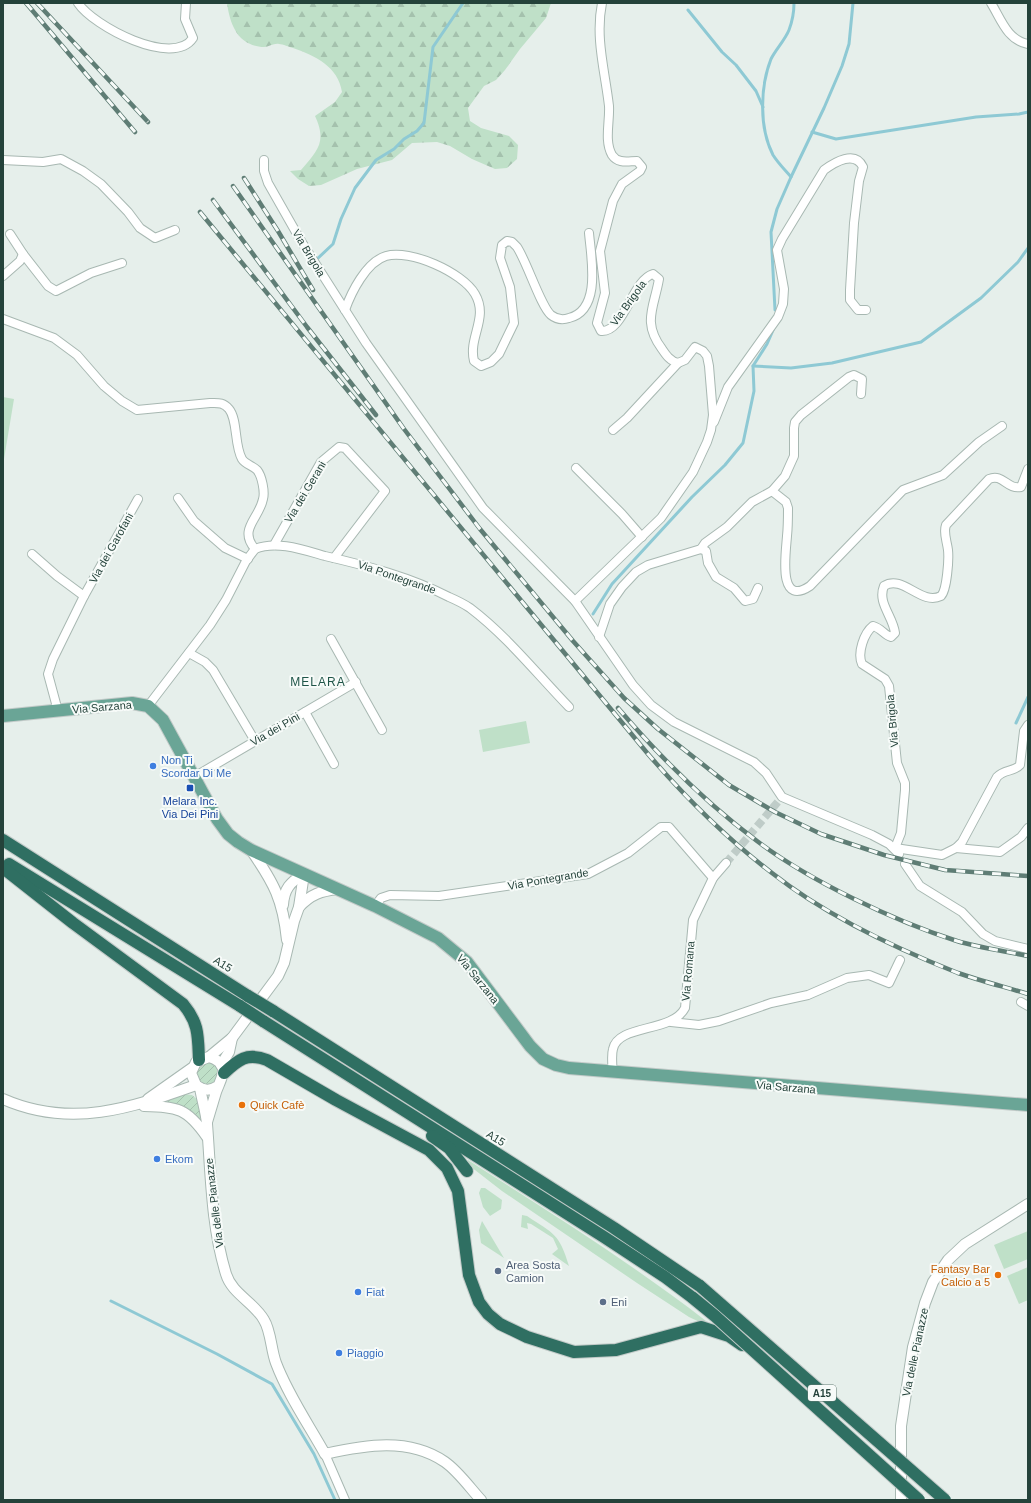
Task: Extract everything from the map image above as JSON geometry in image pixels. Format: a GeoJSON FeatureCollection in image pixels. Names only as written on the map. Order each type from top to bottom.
{"type":"FeatureCollection","features":[{"type":"Feature","properties":{"kind":"highway","name":"A15"},"geometry":{"type":"LineString","coordinates":[[3,840],[614,1228],[700,1286],[945,1500]]}},
{"type":"Feature","properties":{"kind":"highway","name":"A15"},"geometry":{"type":"LineString","coordinates":[[3,861],[264,1021],[604,1236],[665,1277],[715,1316],[919,1500]]}},
{"type":"Feature","properties":{"kind":"highway"},"geometry":{"type":"LineString","coordinates":[[3,868],[73,923],[182,1004],[190,1013],[198,1030],[200,1062]]}},
{"type":"Feature","properties":{"kind":"highway"},"geometry":{"type":"LineString","coordinates":[[222,1069],[237,1060],[245,1058],[256,1056],[267,1060],[336,1100],[429,1150],[439,1159],[447,1168],[458,1191],[469,1275],[479,1302],[488,1314],[500,1324],[549,1345],[574,1352],[616,1350],[701,1327],[729,1336],[775,1375],[801,1393]]}},
{"type":"Feature","properties":{"kind":"highway"},"geometry":{"type":"LineString","coordinates":[[353,1078],[378,1101],[449,1148],[467,1171]]}},
{"type":"Feature","properties":{"kind":"main road","name":"Via Sarzana"},"geometry":{"type":"LineString","coordinates":[[3,716],[132,703],[148,706],[163,720],[216,819],[228,834],[251,850],[374,906],[438,938],[454,949],[478,976],[530,1046],[543,1059],[556,1065],[569,1068],[829,1091],[1028,1105]]}},
{"type":"Feature","properties":{"kind":"street"},"geometry":{"type":"LineString","coordinates":[[78,3],[89,15],[107,28],[152,46],[169,48],[181,47],[190,42],[193,38],[185,19],[186,3]]}},
{"type":"Feature","properties":{"kind":"street","name":"Via Brigola"},"geometry":{"type":"LineString","coordinates":[[602,3],[599,46],[609,108],[610,150],[617,160],[622,162],[637,162],[642,167],[640,171],[622,184],[613,201],[600,251],[605,293],[597,323],[601,331],[610,329],[618,320],[643,282],[650,275],[656,275],[659,279],[650,316],[650,327],[654,338],[664,352],[671,360],[678,364]]}},
{"type":"Feature","properties":{"kind":"street"},"geometry":{"type":"LineString","coordinates":[[992,3],[1009,34],[1016,40],[1028,44]]}},
{"type":"Feature","properties":{"kind":"street"},"geometry":{"type":"LineString","coordinates":[[575,601],[661,518],[693,472],[728,387],[778,317],[783,304],[784,289],[777,250],[782,239],[824,170],[833,163],[854,158],[861,162],[863,166],[859,181],[854,223],[850,300],[858,310],[866,310]]}},
{"type":"Feature","properties":{"kind":"street"},"geometry":{"type":"LineString","coordinates":[[3,160],[43,162],[61,159],[83,171],[101,184],[128,212],[140,228],[155,238],[175,230]]}},
{"type":"Feature","properties":{"kind":"street","name":"Via Brigola"},"geometry":{"type":"LineString","coordinates":[[264,160],[264,171],[268,183],[345,310],[366,343],[483,508],[575,601],[633,685],[651,705],[669,717],[754,762],[766,773],[782,797],[872,834],[897,851],[901,833],[905,782],[897,763],[889,686],[885,679],[862,664],[860,653],[870,628],[873,626],[878,627],[891,637],[895,633],[894,623],[882,598],[884,586],[888,583],[895,583],[927,597],[935,598],[941,596],[945,586],[948,550],[944,530],[946,525],[989,479],[995,477],[999,478],[1010,486],[1016,488],[1021,487],[1028,469]]}},
{"type":"Feature","properties":{"kind":"street"},"geometry":{"type":"LineString","coordinates":[[345,310],[353,289],[372,265],[385,256],[400,254],[438,266],[461,278],[474,294],[480,307],[480,321],[472,354],[474,361],[481,366],[486,365],[499,354],[514,323],[510,287],[500,258],[502,245],[507,241],[512,242],[517,247],[547,310],[556,318],[566,319],[573,317],[585,306],[594,282],[588,233]]}},
{"type":"Feature","properties":{"kind":"street"},"geometry":{"type":"LineString","coordinates":[[10,234],[23,254],[48,286],[56,291],[91,273],[122,263]]}},
{"type":"Feature","properties":{"kind":"street"},"geometry":{"type":"LineString","coordinates":[[3,276],[20,261],[23,254]]}},
{"type":"Feature","properties":{"kind":"street"},"geometry":{"type":"LineString","coordinates":[[3,319],[54,338],[77,355],[104,386],[122,401],[137,410],[220,402],[225,405],[230,410],[238,448],[243,460],[256,470],[260,476],[263,489],[263,500],[248,532],[248,541],[255,549],[226,600],[189,653],[148,706]]}},
{"type":"Feature","properties":{"kind":"street"},"geometry":{"type":"LineString","coordinates":[[613,430],[627,418],[678,364],[685,360],[695,347],[703,351],[707,356],[713,415],[711,430]]}},
{"type":"Feature","properties":{"kind":"street"},"geometry":{"type":"LineString","coordinates":[[599,637],[610,604],[622,587],[636,572],[654,563],[701,549],[705,543],[727,527],[752,502],[772,491],[785,476],[792,464],[794,456],[794,428],[798,418],[849,377],[854,375],[862,379],[861,394]]}},
{"type":"Feature","properties":{"kind":"street"},"geometry":{"type":"LineString","coordinates":[[772,491],[786,502],[788,508],[785,571],[790,588],[795,591],[801,591],[810,586],[903,490],[943,476],[979,442],[1002,426]]}},
{"type":"Feature","properties":{"kind":"street","name":"Via dei Gerani"},"geometry":{"type":"LineString","coordinates":[[274,545],[321,462],[338,447],[345,448],[385,491],[334,558]]}},
{"type":"Feature","properties":{"kind":"street"},"geometry":{"type":"LineString","coordinates":[[576,468],[622,514],[642,537]]}},
{"type":"Feature","properties":{"kind":"street"},"geometry":{"type":"LineString","coordinates":[[178,498],[194,521],[225,548],[248,559]]}},
{"type":"Feature","properties":{"kind":"street","name":"Via dei Garofani"},"geometry":{"type":"LineString","coordinates":[[58,711],[48,674],[53,659],[84,596],[138,499]]}},
{"type":"Feature","properties":{"kind":"street","name":"Via Pontegrande"},"geometry":{"type":"LineString","coordinates":[[255,549],[264,545],[274,545],[364,565],[427,585],[469,608],[492,627],[569,707]]}},
{"type":"Feature","properties":{"kind":"street"},"geometry":{"type":"LineString","coordinates":[[701,549],[706,551],[708,563],[716,577],[734,588],[745,600],[753,599],[758,588]]}},
{"type":"Feature","properties":{"kind":"street","name":"Via dei Garofani"},"geometry":{"type":"LineString","coordinates":[[32,554],[57,576],[84,596]]}},
{"type":"Feature","properties":{"kind":"street"},"geometry":{"type":"LineString","coordinates":[[331,639],[382,730]]}},
{"type":"Feature","properties":{"kind":"street"},"geometry":{"type":"LineString","coordinates":[[189,653],[205,662],[213,670],[255,741]]}},
{"type":"Feature","properties":{"kind":"street","name":"Via dei Pini"},"geometry":{"type":"LineString","coordinates":[[194,777],[356,682]]}},
{"type":"Feature","properties":{"kind":"street"},"geometry":{"type":"LineString","coordinates":[[305,712],[334,764]]}},
{"type":"Feature","properties":{"kind":"street"},"geometry":{"type":"LineString","coordinates":[[897,851],[942,854],[956,848],[962,842],[997,777],[1001,773],[1018,768],[1020,765],[1024,731],[1028,725]]}},
{"type":"Feature","properties":{"kind":"street","name":"Via Pontegrande"},"geometry":{"type":"LineString","coordinates":[[374,906],[381,898],[390,895],[439,896],[588,874],[628,853],[661,827],[669,827],[714,878]]}},
{"type":"Feature","properties":{"kind":"street"},"geometry":{"type":"LineString","coordinates":[[956,848],[1000,852],[1021,837],[1028,828]]}},
{"type":"Feature","properties":{"kind":"street","name":"Via delle Pianazze"},"geometry":{"type":"LineString","coordinates":[[251,850],[274,886],[282,907],[288,948]]}},
{"type":"Feature","properties":{"kind":"street","name":"Via Romana"},"geometry":{"type":"LineString","coordinates":[[612,1071],[613,1048],[620,1038],[671,1022],[682,1014],[685,1008],[693,920],[714,878],[726,863]]}},
{"type":"Feature","properties":{"kind":"street"},"geometry":{"type":"LineString","coordinates":[[905,864],[920,886],[962,912],[983,934],[994,941],[1028,949]]}},
{"type":"Feature","properties":{"kind":"street","name":"Via delle Pianazze"},"geometry":{"type":"LineString","coordinates":[[282,907],[284,894],[288,885],[304,874]]}},
{"type":"Feature","properties":{"kind":"street","name":"Via delle Pianazze"},"geometry":{"type":"LineString","coordinates":[[138,1105],[232,1038],[278,976],[284,963],[294,921],[299,907],[304,874]]}},
{"type":"Feature","properties":{"kind":"street"},"geometry":{"type":"LineString","coordinates":[[299,907],[314,894],[321,891],[338,889]]}},
{"type":"Feature","properties":{"kind":"street"},"geometry":{"type":"LineString","coordinates":[[671,1022],[699,1025],[719,1021],[771,1003],[808,995],[847,978],[869,975],[889,983],[900,960]]}},
{"type":"Feature","properties":{"kind":"street","name":"Via delle Pianazze"},"geometry":{"type":"LineString","coordinates":[[222,1069],[229,1052],[232,1038]]}},
{"type":"Feature","properties":{"kind":"street"},"geometry":{"type":"LineString","coordinates":[[218,1061],[222,1069],[223,1079],[218,1086],[209,1090],[198,1087],[192,1078],[200,1062],[218,1061]]}},
{"type":"Feature","properties":{"kind":"street","name":"Via delle Pianazze"},"geometry":{"type":"LineString","coordinates":[[218,1086],[207,1122],[207,1138],[214,1218],[219,1248],[227,1276],[238,1293],[255,1308],[266,1322],[276,1364],[325,1454],[345,1500]]}},
{"type":"Feature","properties":{"kind":"street","name":"Via delle Pianazze"},"geometry":{"type":"LineString","coordinates":[[3,1099],[26,1107],[64,1114],[93,1114],[138,1105],[198,1087],[207,1122]]}},
{"type":"Feature","properties":{"kind":"street","name":"Via delle Pianazze"},"geometry":{"type":"LineString","coordinates":[[138,1105],[170,1106],[187,1113],[197,1122],[207,1138]]}},
{"type":"Feature","properties":{"kind":"street","name":"Via delle Pianazze"},"geometry":{"type":"LineString","coordinates":[[901,1500],[901,1426],[913,1347],[925,1303],[934,1282],[948,1260],[965,1244],[1028,1204]]}},
{"type":"Feature","properties":{"kind":"street"},"geometry":{"type":"LineString","coordinates":[[325,1454],[352,1448],[385,1444],[413,1447],[445,1462],[481,1500]]}},
{"type":"Feature","properties":{"kind":"green space"},"geometry":{"type":"Polygon","coordinates":[[[227,3],[551,3],[546,18],[520,49],[505,70],[496,80],[484,86],[468,108],[470,121],[481,128],[509,136],[518,145],[517,159],[507,168],[495,169],[472,159],[450,146],[437,142],[412,143],[392,160],[357,169],[321,185],[309,186],[298,179],[290,171],[301,170],[316,151],[319,145],[320,133],[319,125],[315,116],[335,102],[342,92],[340,83],[336,75],[324,63],[293,48],[281,44],[264,47],[255,46],[248,43],[237,33],[233,26],[227,3]]]}},
{"type":"Feature","properties":{"kind":"green space"},"geometry":{"type":"Polygon","coordinates":[[[3,397],[14,399],[3,465],[3,397]]]}},
{"type":"Feature","properties":{"kind":"green space"},"geometry":{"type":"Polygon","coordinates":[[[526,721],[530,743],[483,752],[479,730],[526,721]]]}},
{"type":"Feature","properties":{"kind":"green space"},"geometry":{"type":"Polygon","coordinates":[[[208,1062],[216,1065],[219,1073],[216,1081],[208,1084],[200,1081],[197,1073],[200,1065],[208,1062]]]}},
{"type":"Feature","properties":{"kind":"green space"},"geometry":{"type":"Polygon","coordinates":[[[183,1094],[192,1095],[199,1101],[201,1123],[165,1102],[183,1094]]]}},
{"type":"Feature","properties":{"kind":"green space"},"geometry":{"type":"Polygon","coordinates":[[[468,1160],[648,1278],[706,1321],[706,1325],[689,1317],[637,1283],[502,1191],[466,1163],[468,1160]]]}},
{"type":"Feature","properties":{"kind":"green space"},"geometry":{"type":"Polygon","coordinates":[[[481,1188],[485,1188],[502,1200],[501,1209],[490,1216],[483,1207],[479,1193],[481,1188]]]}},
{"type":"Feature","properties":{"kind":"green space"},"geometry":{"type":"Polygon","coordinates":[[[522,1215],[527,1216],[554,1235],[562,1247],[569,1266],[552,1254],[558,1249],[553,1238],[531,1224],[527,1223],[528,1229],[521,1227],[522,1215]]]}},
{"type":"Feature","properties":{"kind":"green space"},"geometry":{"type":"Polygon","coordinates":[[[482,1221],[504,1258],[481,1243],[479,1230],[482,1221]]]}},
{"type":"Feature","properties":{"kind":"green space"},"geometry":{"type":"Polygon","coordinates":[[[1028,1231],[1028,1259],[1004,1269],[994,1245],[1028,1231]]]}},
{"type":"Feature","properties":{"kind":"green space"},"geometry":{"type":"Polygon","coordinates":[[[1028,1267],[1028,1300],[1019,1304],[1007,1276],[1028,1267]]]}},
{"type":"Feature","properties":{"kind":"waterway"},"geometry":{"type":"LineString","coordinates":[[316,260],[333,244],[341,219],[355,188],[376,160],[394,149],[404,139],[417,131],[424,123],[433,47],[463,3]]}},
{"type":"Feature","properties":{"kind":"waterway"},"geometry":{"type":"LineString","coordinates":[[791,177],[779,164],[768,144],[763,120],[763,95],[767,70],[771,59],[789,30],[793,17],[794,3]]}},
{"type":"Feature","properties":{"kind":"waterway"},"geometry":{"type":"LineString","coordinates":[[775,310],[771,232],[777,209],[842,66],[849,44],[853,3]]}},
{"type":"Feature","properties":{"kind":"waterway"},"geometry":{"type":"LineString","coordinates":[[688,10],[722,52],[736,65],[756,91],[763,107]]}},
{"type":"Feature","properties":{"kind":"waterway"},"geometry":{"type":"LineString","coordinates":[[812,132],[836,139],[976,117],[1028,112]]}},
{"type":"Feature","properties":{"kind":"waterway"},"geometry":{"type":"LineString","coordinates":[[753,366],[791,368],[832,363],[921,342],[981,298],[1018,262],[1028,248]]}},
{"type":"Feature","properties":{"kind":"waterway"},"geometry":{"type":"LineString","coordinates":[[593,614],[612,584],[692,497],[725,465],[743,443],[754,391],[753,366],[767,344],[774,328]]}},
{"type":"Feature","properties":{"kind":"waterway"},"geometry":{"type":"LineString","coordinates":[[1016,723],[1028,697]]}},
{"type":"Feature","properties":{"kind":"waterway"},"geometry":{"type":"LineString","coordinates":[[111,1301],[217,1354],[272,1384],[314,1454],[335,1500]]}},
{"type":"Feature","properties":{"kind":"tunnel"},"geometry":{"type":"LineString","coordinates":[[726,863],[782,797]]}},
{"type":"Feature","properties":{"kind":"railway"},"geometry":{"type":"LineString","coordinates":[[26,3],[135,132]]}},
{"type":"Feature","properties":{"kind":"railway"},"geometry":{"type":"LineString","coordinates":[[37,3],[148,122]]}},
{"type":"Feature","properties":{"kind":"railway"},"geometry":{"type":"LineString","coordinates":[[244,178],[313,290]]}},
{"type":"Feature","properties":{"kind":"railway"},"geometry":{"type":"LineString","coordinates":[[233,186],[404,429],[480,529],[573,641],[624,698],[658,729],[729,785],[775,812],[821,834],[884,855],[945,870],[1028,876]]}},
{"type":"Feature","properties":{"kind":"railway"},"geometry":{"type":"LineString","coordinates":[[213,200],[307,327],[376,415]]}},
{"type":"Feature","properties":{"kind":"railway"},"geometry":{"type":"LineString","coordinates":[[200,212],[648,754],[707,817],[755,860],[814,903],[886,942],[958,973],[1028,994]]}},
{"type":"Feature","properties":{"kind":"railway"},"geometry":{"type":"LineString","coordinates":[[618,708],[667,762],[720,811],[757,841],[802,871],[880,911],[932,933],[984,948],[1028,956]]}},
{"type":"Feature","properties":{"kind":"place","name":"Non Ti Scordar Di Me"},"geometry":{"type":"Point","coordinates":[153,766]}},
{"type":"Feature","properties":{"kind":"place","name":"Melara Inc. Via Dei Pini"},"geometry":{"type":"Point","coordinates":[190,788]}},
{"type":"Feature","properties":{"kind":"place","name":"Quick Cafè"},"geometry":{"type":"Point","coordinates":[242,1105]}},
{"type":"Feature","properties":{"kind":"place","name":"Ekom"},"geometry":{"type":"Point","coordinates":[157,1159]}},
{"type":"Feature","properties":{"kind":"place","name":"Area Sosta Camion"},"geometry":{"type":"Point","coordinates":[498,1271]}},
{"type":"Feature","properties":{"kind":"place","name":"Fantasy Bar Calcio a 5"},"geometry":{"type":"Point","coordinates":[998,1275]}},
{"type":"Feature","properties":{"kind":"place","name":"Fiat"},"geometry":{"type":"Point","coordinates":[358,1292]}},
{"type":"Feature","properties":{"kind":"place","name":"Eni"},"geometry":{"type":"Point","coordinates":[603,1302]}},
{"type":"Feature","properties":{"kind":"place","name":"Piaggio"},"geometry":{"type":"Point","coordinates":[339,1353]}},
{"type":"Feature","properties":{"kind":"district","name":"MELARA"},"geometry":{"type":"Point","coordinates":[318,682]}}]}
